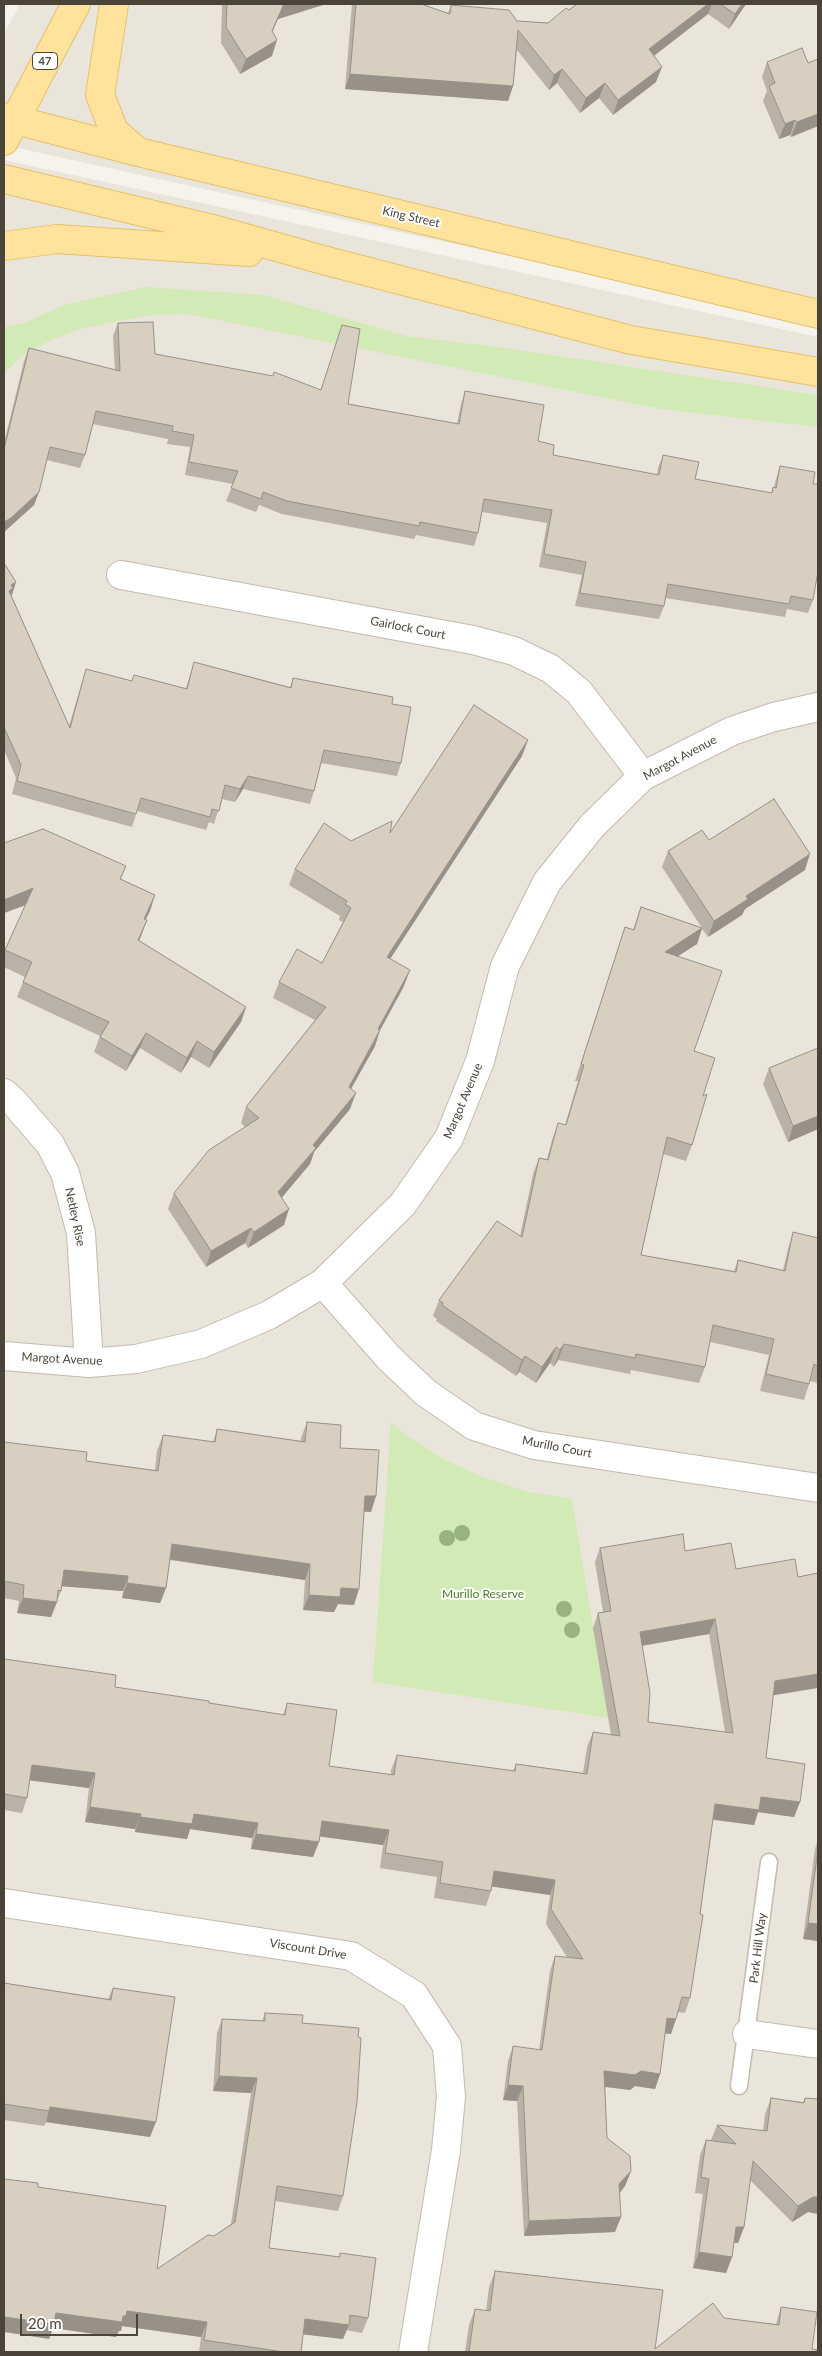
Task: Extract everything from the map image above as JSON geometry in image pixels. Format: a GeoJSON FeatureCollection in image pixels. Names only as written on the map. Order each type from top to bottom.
{"type":"FeatureCollection","features":[{"type":"Feature","properties":{"kind":"main road","name":"47"},"geometry":{"type":"LineString","coordinates":[[8,126],[76,4]]}},
{"type":"Feature","properties":{"kind":"main road"},"geometry":{"type":"LineString","coordinates":[[114,4],[100,94],[114,131],[138,152]]}},
{"type":"Feature","properties":{"kind":"main road","name":"King Street"},"geometry":{"type":"LineString","coordinates":[[8,126],[138,152],[818,314]]}},
{"type":"Feature","properties":{"kind":"main road"},"geometry":{"type":"LineString","coordinates":[[4,179],[213,229],[323,260],[631,340],[818,372]]}},
{"type":"Feature","properties":{"kind":"main road"},"geometry":{"type":"LineString","coordinates":[[4,246],[57,239],[208,248],[323,260]]}},
{"type":"Feature","properties":{"kind":"street","name":"Gairlock Court"},"geometry":{"type":"LineString","coordinates":[[121,574],[473,640],[514,651],[551,669],[578,692],[643,776]]}},
{"type":"Feature","properties":{"kind":"street","name":"Margot Avenue"},"geometry":{"type":"LineString","coordinates":[[4,1356],[89,1363],[136,1360],[201,1344],[269,1315],[323,1283],[404,1204],[449,1138],[480,1061],[505,966],[547,882],[592,826],[643,776],[732,731],[774,717],[818,708]]}},
{"type":"Feature","properties":{"kind":"street","name":"Netley Rise"},"geometry":{"type":"LineString","coordinates":[[4,1093],[50,1144],[65,1173],[81,1233],[89,1363]]}},
{"type":"Feature","properties":{"kind":"street","name":"Murillo Court"},"geometry":{"type":"LineString","coordinates":[[323,1283],[389,1358],[426,1393],[474,1426],[534,1445],[818,1488]]}},
{"type":"Feature","properties":{"kind":"street","name":"Viscount Drive"},"geometry":{"type":"LineString","coordinates":[[4,1903],[351,1956],[414,1994],[447,2046],[451,2097],[446,2150],[413,2352]]}},
{"type":"Feature","properties":{"kind":"street"},"geometry":{"type":"LineString","coordinates":[[747,2034],[818,2044]]}},
{"type":"Feature","properties":{"kind":"lane","name":"Park Hill Way"},"geometry":{"type":"LineString","coordinates":[[739,2086],[768,1862]]}},
{"type":"Feature","properties":{"kind":"shaded area"},"geometry":{"type":"Polygon","coordinates":[[[20,4],[818,4],[818,324],[4,145],[4,34],[20,4]]]}},
{"type":"Feature","properties":{"kind":"shaded area"},"geometry":{"type":"Polygon","coordinates":[[[4,160],[818,337],[818,2352],[4,2352],[4,160]]]}},
{"type":"Feature","properties":{"kind":"green space"},"geometry":{"type":"Polygon","coordinates":[[[145,287],[264,295],[406,336],[505,348],[818,395],[818,427],[661,409],[188,314],[151,315],[83,328],[51,340],[22,356],[4,373],[4,327],[24,323],[64,305],[145,287]]]}},
{"type":"Feature","properties":{"kind":"green space","name":"Murillo Reserve"},"geometry":{"type":"Polygon","coordinates":[[[391,1422],[406,1435],[443,1459],[483,1477],[528,1492],[572,1499],[608,1718],[373,1682],[391,1422]]]}},
{"type":"Feature","properties":{"kind":"building"},"geometry":{"type":"Polygon","coordinates":[[[227,4],[284,4],[272,31],[277,40],[246,59],[226,27],[227,4]]]}},
{"type":"Feature","properties":{"kind":"building"},"geometry":{"type":"Polygon","coordinates":[[[356,4],[421,4],[450,14],[451,5],[509,10],[517,21],[548,23],[566,8],[569,10],[577,4],[708,4],[649,49],[662,67],[618,100],[605,83],[586,98],[562,69],[554,75],[518,30],[513,86],[350,74],[356,4]]]}},
{"type":"Feature","properties":{"kind":"building"},"geometry":{"type":"Polygon","coordinates":[[[720,4],[742,4],[735,14],[720,4]]]}},
{"type":"Feature","properties":{"kind":"building"},"geometry":{"type":"Polygon","coordinates":[[[802,48],[808,63],[818,59],[818,114],[797,122],[795,120],[785,124],[769,86],[775,83],[767,62],[802,48]]]}},
{"type":"Feature","properties":{"kind":"building"},"geometry":{"type":"Polygon","coordinates":[[[153,322],[155,354],[273,376],[274,372],[321,390],[342,325],[360,329],[348,404],[459,424],[465,391],[544,405],[538,441],[554,445],[553,455],[659,475],[663,455],[699,462],[695,479],[772,493],[773,487],[776,488],[780,466],[815,472],[813,484],[818,484],[818,571],[813,600],[791,596],[789,604],[668,584],[664,606],[580,593],[586,562],[544,554],[552,510],[484,499],[478,533],[420,522],[419,526],[287,501],[263,492],[261,499],[231,488],[238,471],[189,462],[194,435],[172,431],[173,426],[96,411],[85,455],[50,447],[39,492],[11,518],[4,522],[4,449],[29,348],[120,371],[118,323],[153,322]]]}},
{"type":"Feature","properties":{"kind":"building"},"geometry":{"type":"Polygon","coordinates":[[[4,563],[16,582],[11,585],[13,588],[9,591],[70,728],[86,669],[132,681],[134,675],[187,689],[194,662],[291,688],[293,678],[393,697],[392,704],[411,707],[401,763],[324,750],[314,791],[248,776],[240,789],[225,785],[219,811],[212,809],[210,817],[141,798],[136,814],[17,781],[21,765],[4,727],[4,563]]]}},
{"type":"Feature","properties":{"kind":"building"},"geometry":{"type":"Polygon","coordinates":[[[474,705],[528,740],[387,957],[410,970],[349,1087],[356,1093],[313,1145],[316,1148],[278,1192],[289,1209],[254,1232],[251,1228],[211,1251],[174,1193],[209,1150],[259,1118],[246,1107],[326,1007],[279,982],[297,949],[322,963],[351,908],[345,904],[347,901],[295,869],[324,823],[351,841],[392,821],[390,833],[474,705]]]}},
{"type":"Feature","properties":{"kind":"building"},"geometry":{"type":"Polygon","coordinates":[[[774,799],[810,854],[746,896],[748,899],[714,921],[668,851],[702,830],[709,840],[774,799]]]}},
{"type":"Feature","properties":{"kind":"building"},"geometry":{"type":"Polygon","coordinates":[[[43,829],[126,866],[120,879],[155,895],[144,919],[147,920],[138,940],[246,1007],[214,1052],[197,1041],[187,1058],[146,1033],[132,1056],[100,1037],[109,1022],[23,982],[32,962],[5,950],[33,888],[4,900],[4,843],[43,829]]]}},
{"type":"Feature","properties":{"kind":"building"},"geometry":{"type":"Polygon","coordinates":[[[641,907],[702,928],[665,952],[722,971],[694,1051],[715,1058],[703,1096],[707,1094],[692,1145],[667,1137],[641,1255],[736,1272],[738,1260],[785,1271],[793,1232],[818,1238],[818,1366],[814,1364],[809,1384],[766,1374],[774,1339],[713,1325],[705,1367],[636,1354],[635,1358],[564,1344],[560,1350],[556,1347],[542,1367],[525,1356],[522,1360],[442,1305],[443,1303],[439,1300],[497,1221],[522,1237],[539,1158],[548,1160],[558,1123],[566,1125],[584,1065],[581,1064],[625,927],[634,930],[641,907]]]}},
{"type":"Feature","properties":{"kind":"building"},"geometry":{"type":"Polygon","coordinates":[[[818,1048],[818,1116],[793,1126],[769,1068],[818,1048]]]}},
{"type":"Feature","properties":{"kind":"building"},"geometry":{"type":"Polygon","coordinates":[[[307,1422],[341,1425],[340,1448],[379,1450],[376,1496],[365,1496],[359,1589],[341,1588],[340,1597],[309,1595],[310,1564],[172,1544],[166,1588],[127,1583],[128,1576],[64,1570],[61,1591],[58,1590],[57,1602],[23,1598],[24,1585],[4,1581],[4,1442],[87,1452],[86,1461],[158,1471],[163,1435],[215,1442],[217,1429],[305,1442],[307,1422]]]}},
{"type":"Feature","properties":{"kind":"building"},"geometry":{"type":"Polygon","coordinates":[[[683,1534],[685,1551],[731,1543],[736,1569],[795,1559],[798,1577],[818,1573],[818,1674],[775,1681],[766,1758],[805,1764],[800,1802],[761,1797],[759,1810],[715,1804],[700,1914],[703,1915],[690,1998],[682,1997],[676,2019],[667,2018],[660,2074],[641,2071],[635,2075],[604,2071],[607,2138],[630,2156],[631,2171],[619,2184],[621,2217],[529,2221],[523,2086],[508,2085],[513,2046],[542,2050],[555,1956],[583,1959],[551,1909],[555,1880],[494,1871],[491,1891],[440,1883],[443,1862],[385,1853],[389,1830],[322,1821],[319,1842],[256,1834],[258,1823],[194,1814],[192,1824],[140,1817],[141,1814],[90,1807],[95,1773],[32,1765],[27,1798],[4,1794],[4,1659],[116,1675],[115,1687],[285,1715],[287,1703],[337,1710],[329,1766],[394,1775],[397,1755],[515,1771],[516,1764],[587,1774],[593,1732],[620,1736],[598,1613],[611,1611],[600,1548],[683,1534]],[[715,1619],[640,1632],[650,1693],[648,1722],[733,1733],[715,1619]]]}},
{"type":"Feature","properties":{"kind":"building"},"geometry":{"type":"Polygon","coordinates":[[[818,1850],[818,1924],[808,1923],[818,1850]]]}},
{"type":"Feature","properties":{"kind":"building"},"geometry":{"type":"Polygon","coordinates":[[[4,1983],[111,2000],[113,1988],[175,1997],[156,2122],[50,2107],[49,2111],[4,2104],[4,1983]]]}},
{"type":"Feature","properties":{"kind":"building"},"geometry":{"type":"Polygon","coordinates":[[[265,2013],[303,2015],[302,2023],[359,2028],[358,2037],[361,2038],[357,2102],[343,2196],[277,2186],[269,2248],[340,2257],[340,2253],[376,2258],[368,2318],[350,2315],[349,2325],[305,2319],[301,2352],[284,2352],[204,2340],[207,2322],[127,2311],[126,2316],[123,2316],[122,2322],[56,2313],[54,2324],[4,2317],[4,2179],[38,2183],[38,2187],[166,2206],[157,2269],[208,2235],[214,2236],[235,2222],[257,2078],[219,2076],[222,2019],[265,2021],[265,2013]]]}},
{"type":"Feature","properties":{"kind":"building"},"geometry":{"type":"Polygon","coordinates":[[[771,2098],[804,2103],[805,2098],[818,2099],[818,2197],[813,2197],[798,2206],[753,2161],[744,2227],[736,2227],[732,2257],[699,2252],[709,2179],[701,2177],[706,2140],[736,2144],[717,2125],[767,2131],[771,2098]]]}},
{"type":"Feature","properties":{"kind":"building"},"geometry":{"type":"Polygon","coordinates":[[[495,2271],[663,2290],[655,2349],[713,2303],[724,2318],[779,2325],[781,2307],[817,2312],[812,2349],[818,2350],[818,2352],[469,2352],[475,2309],[490,2311],[495,2271]]]}}]}
